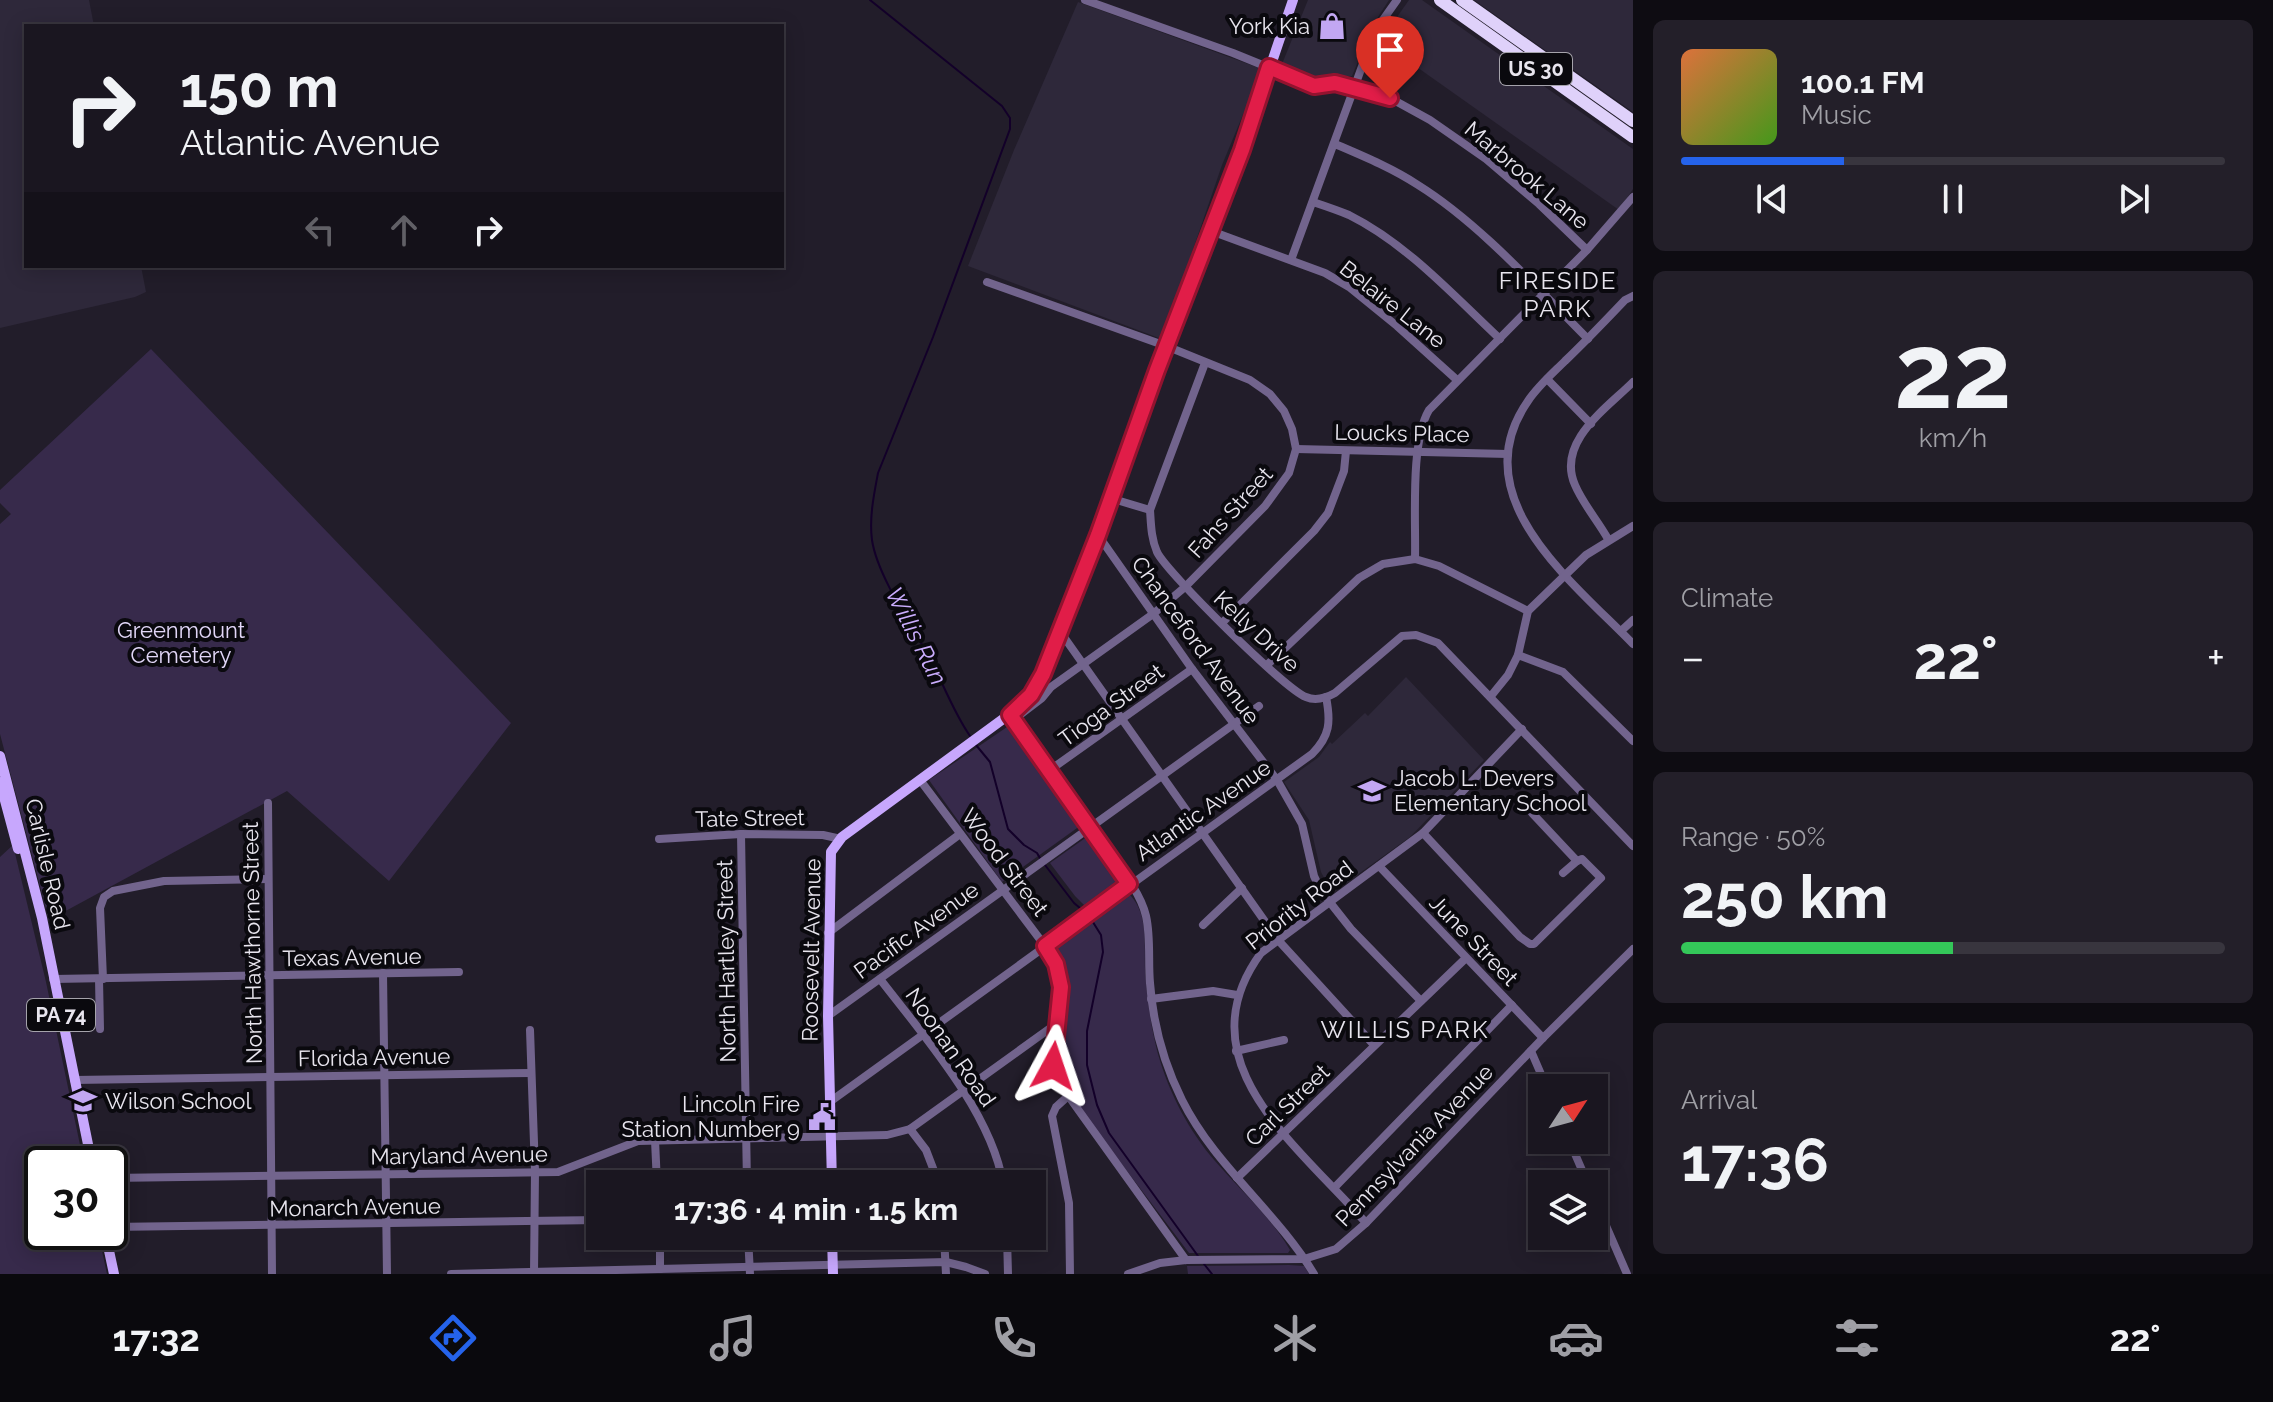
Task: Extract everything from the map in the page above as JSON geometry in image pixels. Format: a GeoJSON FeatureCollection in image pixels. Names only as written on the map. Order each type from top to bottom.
{"type":"FeatureCollection","features":[{"type":"Feature","properties":{"kind":"highway","name":"US 30"},"geometry":{"type":"LineString","coordinates":[[1440,0],[1633,137]]}},
{"type":"Feature","properties":{"kind":"highway","name":"US 30"},"geometry":{"type":"LineString","coordinates":[[1462,0],[1633,121]]}},
{"type":"Feature","properties":{"kind":"main road","name":"Roosevelt Avenue"},"geometry":{"type":"LineString","coordinates":[[832,1170],[828,1016],[831,852],[841,839],[920,780],[1016,715],[1043,674],[1211,231],[1293,0]]}},
{"type":"Feature","properties":{"kind":"main road","name":"Carlisle Road"},"geometry":{"type":"LineString","coordinates":[[0,756],[27,857],[47,951]]}},
{"type":"Feature","properties":{"kind":"main road","name":"Carlisle Road"},"geometry":{"type":"LineString","coordinates":[[0,782],[47,951]]}},
{"type":"Feature","properties":{"kind":"main road"},"geometry":{"type":"LineString","coordinates":[[9,815],[17,826],[27,857]]}},
{"type":"Feature","properties":{"kind":"main road","name":"PA 74"},"geometry":{"type":"LineString","coordinates":[[47,951],[88,1146]]}},
{"type":"Feature","properties":{"kind":"main road"},"geometry":{"type":"LineString","coordinates":[[109,1250],[114,1274]]}},
{"type":"Feature","properties":{"kind":"street","name":"Marbrook Lane"},"geometry":{"type":"LineString","coordinates":[[1085,0],[1314,86],[1335,83],[1390,98],[1430,120],[1486,159],[1587,250]]}},
{"type":"Feature","properties":{"kind":"street"},"geometry":{"type":"LineString","coordinates":[[1291,260],[1375,31],[1397,0]]}},
{"type":"Feature","properties":{"kind":"street"},"geometry":{"type":"LineString","coordinates":[[1335,144],[1388,167],[1459,214],[1588,339]]}},
{"type":"Feature","properties":{"kind":"street"},"geometry":{"type":"LineString","coordinates":[[1415,559],[1418,451],[1422,422],[1429,410],[1587,250],[1633,197]]}},
{"type":"Feature","properties":{"kind":"street"},"geometry":{"type":"LineString","coordinates":[[1313,202],[1348,215],[1381,235],[1421,265],[1500,339]]}},
{"type":"Feature","properties":{"kind":"street","name":"Belaire Lane"},"geometry":{"type":"LineString","coordinates":[[1211,231],[1325,273],[1349,287],[1457,380]]}},
{"type":"Feature","properties":{"kind":"street"},"geometry":{"type":"LineString","coordinates":[[987,282],[1166,346],[1250,380],[1270,394],[1284,411],[1296,449]]}},
{"type":"Feature","properties":{"kind":"street"},"geometry":{"type":"LineString","coordinates":[[1633,296],[1625,300],[1527,401],[1508,454],[1513,498],[1523,521],[1564,574],[1633,644]]}},
{"type":"Feature","properties":{"kind":"street"},"geometry":{"type":"LineString","coordinates":[[1110,498],[1150,510],[1205,363]]}},
{"type":"Feature","properties":{"kind":"street"},"geometry":{"type":"LineString","coordinates":[[1547,379],[1591,424]]}},
{"type":"Feature","properties":{"kind":"street"},"geometry":{"type":"LineString","coordinates":[[1608,539],[1574,484],[1571,468],[1577,440],[1633,382]]}},
{"type":"Feature","properties":{"kind":"street","name":"Loucks Place"},"geometry":{"type":"LineString","coordinates":[[1296,449],[1508,454]]}},
{"type":"Feature","properties":{"kind":"street","name":"Fahs Street"},"geometry":{"type":"LineString","coordinates":[[1016,715],[1185,587],[1265,506],[1289,473],[1296,449]]}},
{"type":"Feature","properties":{"kind":"street"},"geometry":{"type":"LineString","coordinates":[[1222,623],[1314,531],[1328,513],[1344,471],[1346,451]]}},
{"type":"Feature","properties":{"kind":"street","name":"Kelly Drive"},"geometry":{"type":"LineString","coordinates":[[1150,510],[1151,534],[1158,553],[1185,587],[1292,689],[1307,698],[1326,697]]}},
{"type":"Feature","properties":{"kind":"street"},"geometry":{"type":"LineString","coordinates":[[1491,696],[1508,675],[1518,655],[1528,611],[1564,574],[1608,539],[1633,526]]}},
{"type":"Feature","properties":{"kind":"street","name":"Chanceford Avenue"},"geometry":{"type":"LineString","coordinates":[[1098,535],[1192,669],[1277,780],[1302,824],[1314,876],[1329,902],[1421,1001]]}},
{"type":"Feature","properties":{"kind":"street"},"geometry":{"type":"LineString","coordinates":[[1267,665],[1359,578],[1383,564],[1415,559],[1439,566],[1528,611]]}},
{"type":"Feature","properties":{"kind":"street"},"geometry":{"type":"LineString","coordinates":[[1621,631],[1633,620]]}},
{"type":"Feature","properties":{"kind":"street"},"geometry":{"type":"LineString","coordinates":[[1059,630],[1278,940],[1374,1045]]}},
{"type":"Feature","properties":{"kind":"street"},"geometry":{"type":"LineString","coordinates":[[1326,697],[1395,639],[1408,635],[1427,637],[1438,643],[1491,696],[1633,846]]}},
{"type":"Feature","properties":{"kind":"street"},"geometry":{"type":"LineString","coordinates":[[1518,655],[1563,672],[1633,741]]}},
{"type":"Feature","properties":{"kind":"street","name":"Tioga Street"},"geometry":{"type":"LineString","coordinates":[[1050,770],[1192,669]]}},
{"type":"Feature","properties":{"kind":"street","name":"Atlantic Avenue"},"geometry":{"type":"LineString","coordinates":[[831,1101],[1312,754],[1326,737],[1330,716],[1326,697]]}},
{"type":"Feature","properties":{"kind":"street","name":"Pacific Avenue"},"geometry":{"type":"LineString","coordinates":[[828,1016],[1259,706]]}},
{"type":"Feature","properties":{"kind":"street"},"geometry":{"type":"LineString","coordinates":[[1016,715],[1129,884],[1146,916],[1151,999],[1162,1049],[1182,1102],[1207,1143],[1267,1211],[1314,1274]]}},
{"type":"Feature","properties":{"kind":"street","name":"Priority Road"},"geometry":{"type":"LineString","coordinates":[[1366,1223],[1285,1133],[1256,1097],[1244,1076],[1233,1030],[1237,995],[1249,969],[1261,953],[1423,833],[1522,729]]}},
{"type":"Feature","properties":{"kind":"street","name":"Wood Street"},"geometry":{"type":"LineString","coordinates":[[920,780],[1045,946],[1060,978],[1054,1076],[1190,1260]]}},
{"type":"Feature","properties":{"kind":"street","name":"North Hawthorne Street"},"geometry":{"type":"LineString","coordinates":[[268,803],[272,1274]]}},
{"type":"Feature","properties":{"kind":"street"},"geometry":{"type":"LineString","coordinates":[[0,804],[9,815]]}},
{"type":"Feature","properties":{"kind":"street"},"geometry":{"type":"LineString","coordinates":[[1423,833],[1520,937],[1534,944],[1601,878],[1582,859],[1574,858],[1532,813]]}},
{"type":"Feature","properties":{"kind":"street","name":"Tate Street"},"geometry":{"type":"LineString","coordinates":[[659,839],[741,834],[823,835],[841,839]]}},
{"type":"Feature","properties":{"kind":"street","name":"North Hartley Street"},"geometry":{"type":"LineString","coordinates":[[741,834],[747,1170]]}},
{"type":"Feature","properties":{"kind":"street"},"geometry":{"type":"LineString","coordinates":[[828,933],[960,834]]}},
{"type":"Feature","properties":{"kind":"street"},"geometry":{"type":"LineString","coordinates":[[1563,873],[1574,858]]}},
{"type":"Feature","properties":{"kind":"street","name":"June Street"},"geometry":{"type":"LineString","coordinates":[[1379,866],[1543,1038]]}},
{"type":"Feature","properties":{"kind":"street"},"geometry":{"type":"LineString","coordinates":[[100,1029],[100,908],[104,897],[113,891],[164,881],[268,879]]}},
{"type":"Feature","properties":{"kind":"street"},"geometry":{"type":"LineString","coordinates":[[1203,925],[1242,888]]}},
{"type":"Feature","properties":{"kind":"street","name":"Pennsylvania Avenue"},"geometry":{"type":"LineString","coordinates":[[1128,1274],[1160,1263],[1209,1259],[1304,1259],[1336,1249],[1366,1223],[1633,949]]}},
{"type":"Feature","properties":{"kind":"street","name":"Carl Street"},"geometry":{"type":"LineString","coordinates":[[1237,1178],[1466,958]]}},
{"type":"Feature","properties":{"kind":"street","name":"Texas Avenue"},"geometry":{"type":"LineString","coordinates":[[53,979],[459,972]]}},
{"type":"Feature","properties":{"kind":"street"},"geometry":{"type":"LineString","coordinates":[[383,973],[387,1274]]}},
{"type":"Feature","properties":{"kind":"street","name":"Noonan Road"},"geometry":{"type":"LineString","coordinates":[[880,979],[923,1034],[982,1122],[998,1170]]}},
{"type":"Feature","properties":{"kind":"street"},"geometry":{"type":"LineString","coordinates":[[1151,999],[1213,991],[1237,995]]}},
{"type":"Feature","properties":{"kind":"street"},"geometry":{"type":"LineString","coordinates":[[1335,1187],[1512,1005]]}},
{"type":"Feature","properties":{"kind":"street","name":"Maryland Avenue"},"geometry":{"type":"LineString","coordinates":[[128,1178],[558,1172],[638,1141],[887,1135],[910,1129],[1056,1024]]}},
{"type":"Feature","properties":{"kind":"street"},"geometry":{"type":"LineString","coordinates":[[530,1030],[535,1171],[534,1273]]}},
{"type":"Feature","properties":{"kind":"street"},"geometry":{"type":"LineString","coordinates":[[1236,1051],[1284,1040]]}},
{"type":"Feature","properties":{"kind":"street"},"geometry":{"type":"LineString","coordinates":[[1531,1051],[1541,1074]]}},
{"type":"Feature","properties":{"kind":"street","name":"Florida Avenue"},"geometry":{"type":"LineString","coordinates":[[74,1080],[531,1073]]}},
{"type":"Feature","properties":{"kind":"street"},"geometry":{"type":"LineString","coordinates":[[1067,1097],[1056,1107],[1052,1116],[1069,1203],[1070,1274]]}},
{"type":"Feature","properties":{"kind":"street"},"geometry":{"type":"LineString","coordinates":[[910,1129],[926,1150],[934,1170]]}},
{"type":"Feature","properties":{"kind":"street"},"geometry":{"type":"LineString","coordinates":[[655,1140],[656,1170]]}},
{"type":"Feature","properties":{"kind":"street","name":"Monarch Avenue"},"geometry":{"type":"LineString","coordinates":[[128,1227],[586,1220]]}},
{"type":"Feature","properties":{"kind":"street"},"geometry":{"type":"LineString","coordinates":[[1608,1231],[1625,1270],[1615,1274]]}},
{"type":"Feature","properties":{"kind":"street"},"geometry":{"type":"LineString","coordinates":[[660,1250],[660,1269]]}},
{"type":"Feature","properties":{"kind":"street"},"geometry":{"type":"LineString","coordinates":[[749,1250],[750,1271]]}},
{"type":"Feature","properties":{"kind":"street"},"geometry":{"type":"LineString","coordinates":[[945,1250],[946,1274]]}},
{"type":"Feature","properties":{"kind":"street"},"geometry":{"type":"LineString","coordinates":[[1007,1250],[1008,1274]]}},
{"type":"Feature","properties":{"kind":"street"},"geometry":{"type":"LineString","coordinates":[[451,1274],[660,1269],[750,1271],[946,1262],[985,1274]]}},
{"type":"Feature","properties":{"kind":"shaded area"},"geometry":{"type":"Polygon","coordinates":[[[0,0],[89,0],[94,24],[24,24],[24,268],[141,268],[146,292],[0,328],[0,0]]]}},
{"type":"Feature","properties":{"kind":"shaded area"},"geometry":{"type":"Polygon","coordinates":[[[1308,0],[1389,0],[1374,23],[1352,76],[1318,80],[1282,64],[1308,0]]]}},
{"type":"Feature","properties":{"kind":"shaded area"},"geometry":{"type":"Polygon","coordinates":[[[1409,0],[1422,0],[1633,149],[1633,189],[1619,210],[1380,41],[1409,0]]]}},
{"type":"Feature","properties":{"kind":"shaded area"},"geometry":{"type":"Polygon","coordinates":[[[1474,0],[1633,0],[1633,112],[1575,71],[1474,0]]]}},
{"type":"Feature","properties":{"kind":"shaded area"},"geometry":{"type":"Polygon","coordinates":[[[1078,2],[1262,69],[1222,165],[1159,338],[968,266],[1078,2]]]}},
{"type":"Feature","properties":{"kind":"shaded area","name":"Jacob L. Devers Elementary School"},"geometry":{"type":"Polygon","coordinates":[[[1406,677],[1484,760],[1410,837],[1332,893],[1321,872],[1309,820],[1284,782],[1319,757],[1330,742],[1332,744],[1365,713],[1368,716],[1406,677]]]}},
{"type":"Feature","properties":{"kind":"green space","name":"Greenmount Cemetery"},"geometry":{"type":"Polygon","coordinates":[[[151,349],[511,723],[389,881],[287,791],[49,920],[0,734],[0,524],[11,514],[0,503],[0,490],[151,349]]]}},
{"type":"Feature","properties":{"kind":"green space"},"geometry":{"type":"Polygon","coordinates":[[[1010,725],[1017,730],[1084,823],[1002,882],[929,780],[1010,725]]]}},
{"type":"Feature","properties":{"kind":"green space"},"geometry":{"type":"Polygon","coordinates":[[[1091,834],[1122,881],[1086,907],[1050,863],[1091,834]]]}},
{"type":"Feature","properties":{"kind":"green space"},"geometry":{"type":"Polygon","coordinates":[[[13,845],[80,1146],[24,1146],[24,1250],[102,1250],[107,1274],[0,1274],[0,857],[13,845]]]}},
{"type":"Feature","properties":{"kind":"green space"},"geometry":{"type":"Polygon","coordinates":[[[1129,894],[1141,913],[1152,1027],[1174,1097],[1206,1149],[1274,1226],[1290,1250],[1288,1253],[1189,1253],[1062,1085],[1058,1050],[1065,1001],[1064,984],[1061,967],[1052,949],[1129,894]]]}},
{"type":"Feature","properties":{"kind":"green space"},"geometry":{"type":"Polygon","coordinates":[[[1187,1266],[1304,1266],[1309,1274],[1188,1274],[1187,1266]]]}},
{"type":"Feature","properties":{"kind":"waterway","name":"Willis Run"},"geometry":{"type":"LineString","coordinates":[[870,0],[1002,106],[1010,118],[1010,129],[933,337],[878,473],[872,515],[872,540],[881,569],[970,736]]}},
{"type":"Feature","properties":{"kind":"waterway","name":"Willis Run"},"geometry":{"type":"LineString","coordinates":[[976,745],[990,762],[1008,829],[1041,860]]}},
{"type":"Feature","properties":{"kind":"waterway","name":"Willis Run"},"geometry":{"type":"LineString","coordinates":[[1045,865],[1074,903],[1087,914]]}},
{"type":"Feature","properties":{"kind":"waterway","name":"Willis Run"},"geometry":{"type":"LineString","coordinates":[[1091,919],[1101,935],[1103,952],[1087,1031],[1087,1065],[1097,1105],[1109,1133],[1198,1256]]}},
{"type":"Feature","properties":{"kind":"waterway","name":"Willis Run"},"geometry":{"type":"LineString","coordinates":[[1204,1264],[1212,1274]]}},
{"type":"Feature","properties":{"kind":"place","name":"York Kia"},"geometry":{"type":"Point","coordinates":[1332,26]}},
{"type":"Feature","properties":{"kind":"place","name":"Jacob L. Devers Elementary School"},"geometry":{"type":"Point","coordinates":[1372,791]}},
{"type":"Feature","properties":{"kind":"place","name":"Wilson School"},"geometry":{"type":"Point","coordinates":[83,1101]}},
{"type":"Feature","properties":{"kind":"place","name":"Lincoln Fire Station Number 9"},"geometry":{"type":"Point","coordinates":[822,1117]}},
{"type":"Feature","properties":{"kind":"district","name":"FIRESIDE PARK"},"geometry":{"type":"Point","coordinates":[1558,295]}},
{"type":"Feature","properties":{"kind":"district","name":"WILLIS PARK"},"geometry":{"type":"Point","coordinates":[1405,1030]}},
{"type":"Feature","properties":{"kind":"route"},"geometry":{"type":"LineString","coordinates":[[1053,1066],[1061,987],[1056,964],[1045,946],[1129,884],[1010,715],[1031,695],[1043,674],[1242,150],[1269,67],[1314,86],[1335,83],[1390,98]]}}]}
